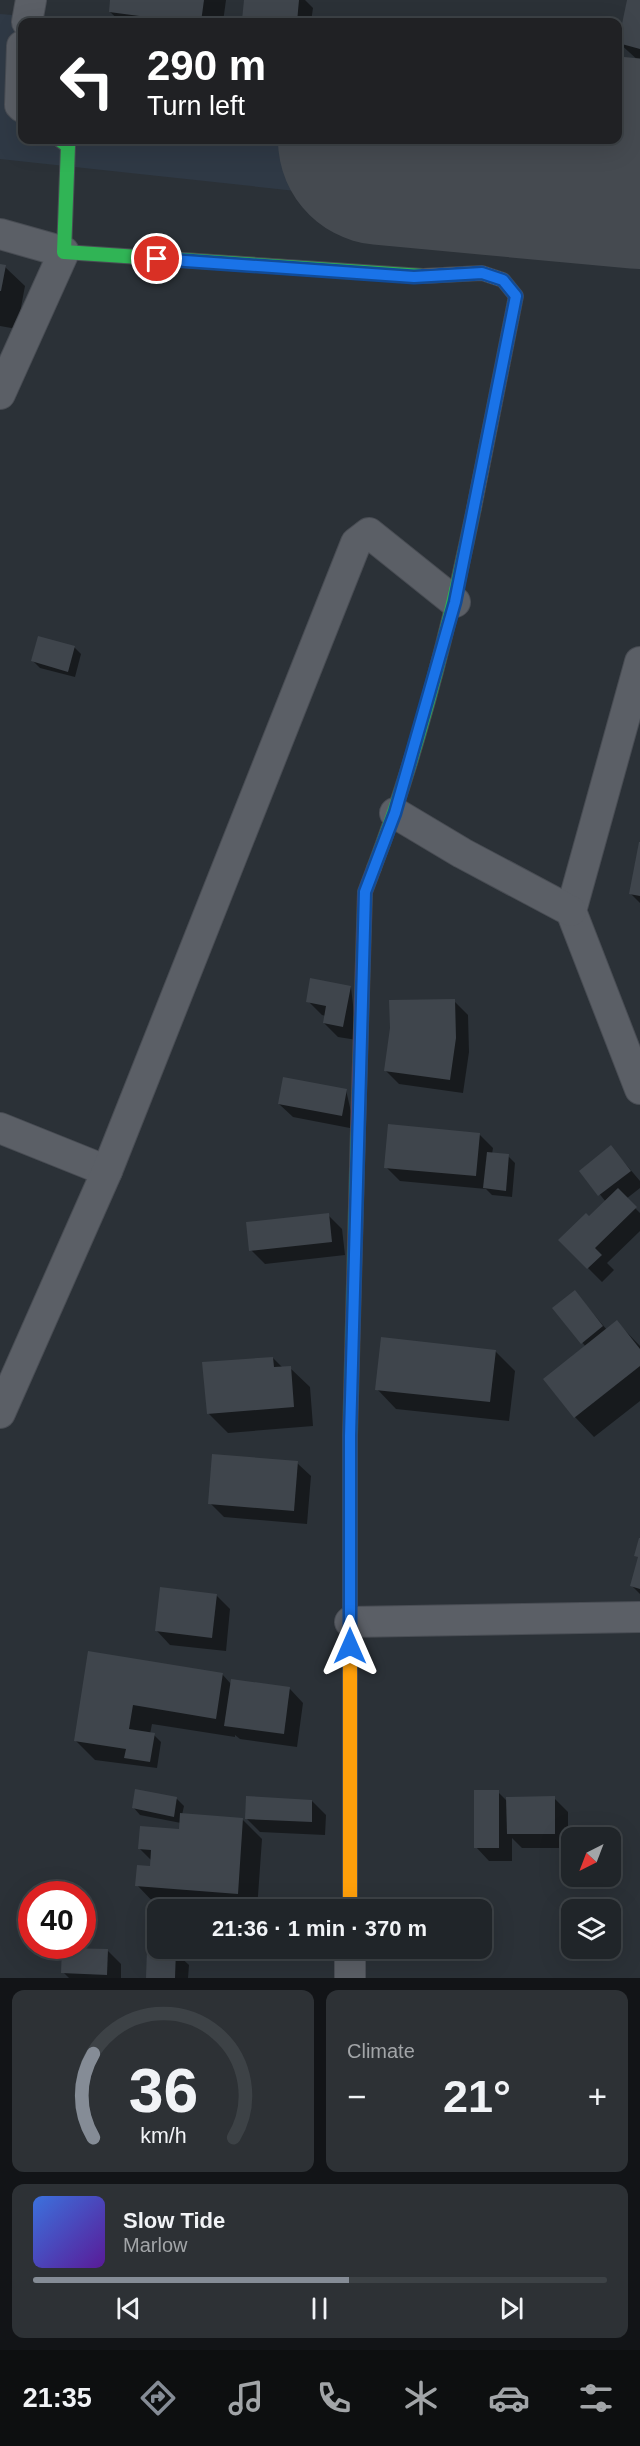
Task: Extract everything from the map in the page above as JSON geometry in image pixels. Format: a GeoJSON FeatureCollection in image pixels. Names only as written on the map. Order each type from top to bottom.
{"type":"FeatureCollection","features":[{"type":"Feature","properties":{"kind":"street"},"geometry":{"type":"LineString","coordinates":[[28,18],[31,0]]}},
{"type":"Feature","properties":{"kind":"street"},"geometry":{"type":"LineString","coordinates":[[0,394],[64,252],[68,146],[65,144]]}},
{"type":"Feature","properties":{"kind":"street"},"geometry":{"type":"LineString","coordinates":[[0,234],[64,252],[414,277],[482,273],[503,280],[516,296],[455,602],[395,813],[365,892],[350,1436],[350,1899]]}},
{"type":"Feature","properties":{"kind":"street"},"geometry":{"type":"LineString","coordinates":[[0,1413],[107,1171],[356,543],[369,533],[455,602]]}},
{"type":"Feature","properties":{"kind":"street"},"geometry":{"type":"LineString","coordinates":[[640,662],[571,911],[640,1089]]}},
{"type":"Feature","properties":{"kind":"street"},"geometry":{"type":"LineString","coordinates":[[395,813],[462,853],[571,911]]}},
{"type":"Feature","properties":{"kind":"street"},"geometry":{"type":"LineString","coordinates":[[0,1128],[107,1171]]}},
{"type":"Feature","properties":{"kind":"street"},"geometry":{"type":"LineString","coordinates":[[350,1622],[640,1617]]}},
{"type":"Feature","properties":{"kind":"street"},"geometry":{"type":"LineString","coordinates":[[350,1959],[350,1978]]}},
{"type":"Feature","properties":{"kind":"shaded area"},"geometry":{"type":"Polygon","coordinates":[[[0,14],[52,18],[18,18],[18,144],[622,144],[622,63],[640,65],[640,228],[0,159],[0,14]]]}},
{"type":"Feature","properties":{"kind":"building"},"geometry":{"type":"Polygon","coordinates":[[[110,0],[204,0],[202,18],[155,18],[109,12],[110,0]]]}},
{"type":"Feature","properties":{"kind":"building"},"geometry":{"type":"Polygon","coordinates":[[[244,0],[299,0],[297,18],[242,18],[244,0]]]}},
{"type":"Feature","properties":{"kind":"building"},"geometry":{"type":"Polygon","coordinates":[[[627,0],[640,0],[640,49],[622,44],[622,24],[627,0]]]}},
{"type":"Feature","properties":{"kind":"building"},"geometry":{"type":"Polygon","coordinates":[[[0,264],[6,265],[1,291],[0,291],[0,264]]]}},
{"type":"Feature","properties":{"kind":"building"},"geometry":{"type":"Polygon","coordinates":[[[38,636],[75,646],[68,672],[31,661],[38,636]]]}},
{"type":"Feature","properties":{"kind":"building"},"geometry":{"type":"Polygon","coordinates":[[[640,842],[640,896],[629,894],[640,842]]]}},
{"type":"Feature","properties":{"kind":"building"},"geometry":{"type":"Polygon","coordinates":[[[310,978],[351,986],[343,1027],[323,1023],[326,1006],[306,1002],[310,978]]]}},
{"type":"Feature","properties":{"kind":"building"},"geometry":{"type":"Polygon","coordinates":[[[455,999],[456,1038],[450,1080],[384,1071],[390,1028],[389,1000],[455,999]]]}},
{"type":"Feature","properties":{"kind":"building"},"geometry":{"type":"Polygon","coordinates":[[[283,1077],[347,1089],[342,1116],[278,1104],[283,1077]]]}},
{"type":"Feature","properties":{"kind":"building"},"geometry":{"type":"Polygon","coordinates":[[[388,1124],[480,1133],[476,1176],[384,1168],[388,1124]]]}},
{"type":"Feature","properties":{"kind":"building"},"geometry":{"type":"Polygon","coordinates":[[[611,1145],[631,1171],[598,1196],[579,1171],[611,1145]]]}},
{"type":"Feature","properties":{"kind":"building"},"geometry":{"type":"Polygon","coordinates":[[[487,1152],[509,1154],[506,1191],[483,1188],[487,1152]]]}},
{"type":"Feature","properties":{"kind":"building"},"geometry":{"type":"Polygon","coordinates":[[[618,1188],[637,1207],[595,1248],[602,1255],[587,1269],[558,1240],[586,1213],[589,1216],[618,1188]]]}},
{"type":"Feature","properties":{"kind":"building"},"geometry":{"type":"Polygon","coordinates":[[[329,1213],[332,1242],[249,1251],[246,1222],[329,1213]]]}},
{"type":"Feature","properties":{"kind":"building"},"geometry":{"type":"Polygon","coordinates":[[[575,1290],[603,1326],[581,1344],[552,1308],[575,1290]]]}},
{"type":"Feature","properties":{"kind":"building"},"geometry":{"type":"Polygon","coordinates":[[[617,1320],[640,1349],[640,1366],[574,1418],[543,1379],[617,1320]]]}},
{"type":"Feature","properties":{"kind":"building"},"geometry":{"type":"Polygon","coordinates":[[[381,1337],[496,1350],[490,1402],[375,1390],[381,1337]]]}},
{"type":"Feature","properties":{"kind":"building"},"geometry":{"type":"Polygon","coordinates":[[[273,1357],[274,1367],[291,1366],[294,1407],[207,1414],[202,1362],[273,1357]]]}},
{"type":"Feature","properties":{"kind":"building"},"geometry":{"type":"Polygon","coordinates":[[[212,1454],[298,1461],[294,1511],[208,1504],[212,1454]]]}},
{"type":"Feature","properties":{"kind":"building"},"geometry":{"type":"Polygon","coordinates":[[[639,1538],[640,1589],[630,1586],[638,1557],[634,1556],[639,1538]]]}},
{"type":"Feature","properties":{"kind":"building"},"geometry":{"type":"Polygon","coordinates":[[[160,1587],[217,1594],[212,1638],[155,1631],[160,1587]]]}},
{"type":"Feature","properties":{"kind":"building"},"geometry":{"type":"Polygon","coordinates":[[[88,1651],[223,1673],[216,1719],[133,1705],[129,1729],[155,1733],[150,1762],[124,1758],[126,1749],[74,1741],[88,1651]]]}},
{"type":"Feature","properties":{"kind":"building"},"geometry":{"type":"Polygon","coordinates":[[[231,1679],[290,1687],[284,1734],[224,1726],[231,1679]]]}},
{"type":"Feature","properties":{"kind":"building"},"geometry":{"type":"Polygon","coordinates":[[[135,1789],[177,1797],[174,1817],[132,1808],[135,1789]]]}},
{"type":"Feature","properties":{"kind":"building"},"geometry":{"type":"Polygon","coordinates":[[[474,1790],[499,1790],[499,1848],[474,1848],[474,1790]]]}},
{"type":"Feature","properties":{"kind":"building"},"geometry":{"type":"Polygon","coordinates":[[[246,1796],[312,1800],[312,1822],[245,1819],[246,1796]]]}},
{"type":"Feature","properties":{"kind":"building"},"geometry":{"type":"Polygon","coordinates":[[[555,1796],[555,1834],[507,1834],[506,1797],[555,1796]]]}},
{"type":"Feature","properties":{"kind":"building"},"geometry":{"type":"Polygon","coordinates":[[[180,1813],[243,1818],[238,1894],[135,1886],[137,1865],[150,1866],[151,1850],[138,1849],[140,1826],[179,1829],[180,1813]]]}},
{"type":"Feature","properties":{"kind":"building"},"geometry":{"type":"Polygon","coordinates":[[[96,1949],[108,1949],[107,1975],[61,1973],[62,1959],[96,1959],[96,1949]]]}},
{"type":"Feature","properties":{"kind":"building"},"geometry":{"type":"Polygon","coordinates":[[[147,1949],[147,1959],[176,1959],[175,1978],[146,1978],[147,1949]]]}},
{"type":"Feature","properties":{"kind":"runway"},"geometry":{"type":"LineString","coordinates":[[426,144],[640,164]]}},
{"type":"Feature","properties":{"kind":"traffic: fast"},"geometry":{"type":"LineString","coordinates":[[65,144],[68,146],[64,252],[423,276]]}},
{"type":"Feature","properties":{"kind":"traffic: fast"},"geometry":{"type":"LineString","coordinates":[[374,868],[405,780],[431,690],[474,508]]}},
{"type":"Feature","properties":{"kind":"traffic: fast"},"geometry":{"type":"LineString","coordinates":[[350,1667],[350,1436],[358,1129]]}},
{"type":"Feature","properties":{"kind":"traffic: slow"},"geometry":{"type":"LineString","coordinates":[[423,276],[482,273],[503,280],[516,296],[474,508]]}},
{"type":"Feature","properties":{"kind":"traffic: slow"},"geometry":{"type":"LineString","coordinates":[[350,1667],[350,1899]]}},
{"type":"Feature","properties":{"kind":"traffic: jam"},"geometry":{"type":"LineString","coordinates":[[358,1129],[365,892],[374,868]]}},
{"type":"Feature","properties":{"kind":"route"},"geometry":{"type":"LineString","coordinates":[[157,259],[414,277],[482,273],[503,280],[516,296],[455,602],[395,813],[365,892],[350,1436],[350,1646]]}}]}
